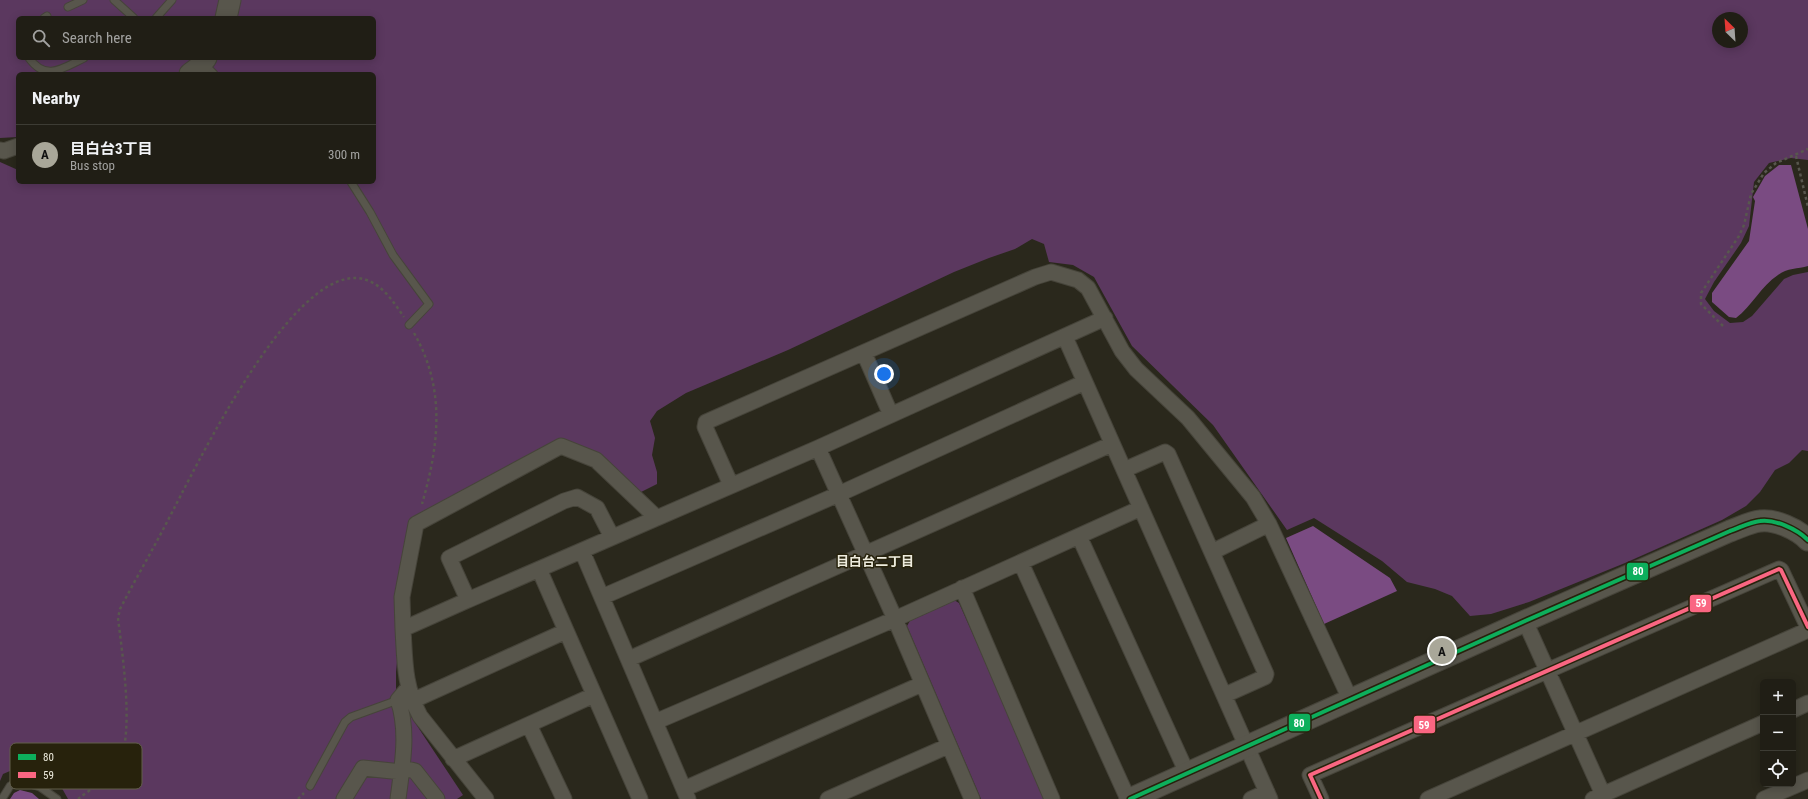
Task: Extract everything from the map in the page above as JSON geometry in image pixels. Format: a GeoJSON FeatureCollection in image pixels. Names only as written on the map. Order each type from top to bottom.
{"type":"FeatureCollection","features":[{"type":"Feature","properties":{"kind":"street"},"geometry":{"type":"LineString","coordinates":[[226,16],[230,0]]}},
{"type":"Feature","properties":{"kind":"street"},"geometry":{"type":"LineString","coordinates":[[0,150],[4,151],[16,147]]}},
{"type":"Feature","properties":{"kind":"street"},"geometry":{"type":"LineString","coordinates":[[731,485],[704,427],[706,422],[1028,280],[1051,272],[1078,280],[1088,288],[1122,351],[1136,369],[1188,418],[1253,497],[1269,524],[1350,699]]}},
{"type":"Feature","properties":{"kind":"street"},"geometry":{"type":"LineString","coordinates":[[403,629],[818,448],[1105,318]]}},
{"type":"Feature","properties":{"kind":"street"},"geometry":{"type":"LineString","coordinates":[[1064,337],[1248,746],[1268,796],[1251,799]]}},
{"type":"Feature","properties":{"kind":"street"},"geometry":{"type":"LineString","coordinates":[[864,353],[892,415]]}},
{"type":"Feature","properties":{"kind":"street"},"geometry":{"type":"LineString","coordinates":[[602,597],[839,494],[1085,382]]}},
{"type":"Feature","properties":{"kind":"street"},"geometry":{"type":"LineString","coordinates":[[628,659],[1112,444]]}},
{"type":"Feature","properties":{"kind":"street"},"geometry":{"type":"LineString","coordinates":[[398,799],[402,770],[402,713],[406,696],[402,597],[416,524],[561,446],[596,460],[657,518]]}},
{"type":"Feature","properties":{"kind":"street"},"geometry":{"type":"LineString","coordinates":[[818,448],[895,619],[948,746],[972,799]]}},
{"type":"Feature","properties":{"kind":"street"},"geometry":{"type":"LineString","coordinates":[[1124,470],[1165,452],[1168,454],[1212,552],[1266,674],[1265,677],[1225,695]]}},
{"type":"Feature","properties":{"kind":"street"},"geometry":{"type":"LineString","coordinates":[[468,600],[449,558],[564,502],[577,497],[597,508],[612,537]]}},
{"type":"Feature","properties":{"kind":"street"},"geometry":{"type":"LineString","coordinates":[[655,722],[895,619],[1141,508]]}},
{"type":"Feature","properties":{"kind":"street"},"geometry":{"type":"LineString","coordinates":[[1021,563],[1129,799],[1350,699],[1730,531],[1760,521],[1776,523],[1790,528],[1808,540]]}},
{"type":"Feature","properties":{"kind":"street"},"geometry":{"type":"LineString","coordinates":[[1212,552],[1269,524]]}},
{"type":"Feature","properties":{"kind":"street"},"geometry":{"type":"LineString","coordinates":[[1079,536],[1187,773]]}},
{"type":"Feature","properties":{"kind":"street"},"geometry":{"type":"LineString","coordinates":[[582,551],[686,794],[922,684]]}},
{"type":"Feature","properties":{"kind":"street"},"geometry":{"type":"LineString","coordinates":[[539,569],[640,799]]}},
{"type":"Feature","properties":{"kind":"street"},"geometry":{"type":"LineString","coordinates":[[1321,799],[1310,775],[1778,569],[1781,570],[1808,629],[1428,799]]}},
{"type":"Feature","properties":{"kind":"street"},"geometry":{"type":"LineString","coordinates":[[962,588],[1052,799]]}},
{"type":"Feature","properties":{"kind":"street"},"geometry":{"type":"LineString","coordinates":[[1525,621],[1576,733],[1600,797],[1760,724]]}},
{"type":"Feature","properties":{"kind":"street"},"geometry":{"type":"LineString","coordinates":[[406,696],[566,631]]}},
{"type":"Feature","properties":{"kind":"street"},"geometry":{"type":"LineString","coordinates":[[453,759],[594,695]]}},
{"type":"Feature","properties":{"kind":"street"},"geometry":{"type":"LineString","coordinates":[[406,696],[453,759],[486,799]]}},
{"type":"Feature","properties":{"kind":"street"},"geometry":{"type":"LineString","coordinates":[[1796,709],[1808,703]]}},
{"type":"Feature","properties":{"kind":"street"},"geometry":{"type":"LineString","coordinates":[[530,725],[564,799]]}},
{"type":"Feature","properties":{"kind":"street"},"geometry":{"type":"LineString","coordinates":[[828,799],[948,746]]}},
{"type":"Feature","properties":{"kind":"street"},"geometry":{"type":"LineString","coordinates":[[344,799],[363,768],[415,771],[437,799]]}},
{"type":"Feature","properties":{"kind":"street"},"geometry":{"type":"LineString","coordinates":[[1764,799],[1808,780]]}},
{"type":"Feature","properties":{"kind":"lane"},"geometry":{"type":"LineString","coordinates":[[68,7],[83,0]]}},
{"type":"Feature","properties":{"kind":"lane"},"geometry":{"type":"LineString","coordinates":[[114,0],[132,16]]}},
{"type":"Feature","properties":{"kind":"lane"},"geometry":{"type":"LineString","coordinates":[[158,16],[172,0]]}},
{"type":"Feature","properties":{"kind":"lane"},"geometry":{"type":"LineString","coordinates":[[30,60],[35,66],[43,71],[55,71],[80,60]]}},
{"type":"Feature","properties":{"kind":"lane"},"geometry":{"type":"LineString","coordinates":[[352,184],[370,212],[393,255],[429,304],[409,325]]}},
{"type":"Feature","properties":{"kind":"lane"},"geometry":{"type":"LineString","coordinates":[[310,786],[345,722],[350,717],[406,696]]}},
{"type":"Feature","properties":{"kind":"lane"},"geometry":{"type":"LineString","coordinates":[[2,799],[10,786]]}},
{"type":"Feature","properties":{"kind":"lane"},"geometry":{"type":"LineString","coordinates":[[43,789],[57,799]]}},
{"type":"Feature","properties":{"kind":"path"},"geometry":{"type":"LineString","coordinates":[[1723,326],[1701,304],[1701,293],[1744,225],[1751,194],[1764,173],[1776,163],[1796,156],[1808,149]]}},
{"type":"Feature","properties":{"kind":"path"},"geometry":{"type":"LineString","coordinates":[[1796,156],[1808,207]]}},
{"type":"Feature","properties":{"kind":"path"},"geometry":{"type":"LineString","coordinates":[[125,743],[126,686],[118,618],[120,610],[215,430],[254,367],[307,301],[326,287],[343,279],[358,278],[384,289],[409,325],[422,348],[432,373],[438,422],[434,456],[416,524]]}},
{"type":"Feature","properties":{"kind":"path"},"geometry":{"type":"LineString","coordinates":[[78,799],[92,789]]}},
{"type":"Feature","properties":{"kind":"shaded area"},"geometry":{"type":"Polygon","coordinates":[[[0,0],[1808,0],[1808,160],[1791,158],[1769,163],[1754,182],[1749,226],[1741,243],[1714,282],[1705,299],[1714,311],[1730,323],[1743,322],[1752,316],[1784,279],[1793,275],[1808,272],[1808,451],[1802,450],[1789,463],[1775,470],[1760,492],[1746,506],[1722,520],[1625,563],[1529,602],[1491,614],[1470,616],[1452,596],[1435,589],[1407,582],[1382,561],[1314,518],[1287,530],[1213,425],[1132,346],[1094,277],[1073,265],[1049,262],[1044,244],[1032,239],[1015,249],[954,272],[788,350],[686,393],[657,411],[650,421],[655,438],[652,455],[657,472],[657,484],[639,493],[606,465],[557,448],[412,520],[396,672],[396,694],[463,795],[457,799],[68,799],[62,789],[142,789],[142,743],[10,743],[10,771],[3,774],[0,781],[0,162],[16,169],[16,184],[376,184],[376,72],[16,72],[16,137],[0,138],[0,0]]]}},
{"type":"Feature","properties":{"kind":"shaded area"},"geometry":{"type":"Polygon","coordinates":[[[1779,165],[1791,165],[1808,229],[1808,266],[1781,273],[1767,285],[1742,313],[1736,318],[1729,317],[1712,302],[1712,293],[1749,241],[1755,201],[1753,197],[1765,176],[1779,165]]]}},
{"type":"Feature","properties":{"kind":"shaded area"},"geometry":{"type":"Polygon","coordinates":[[[1313,526],[1390,578],[1397,591],[1324,624],[1286,538],[1313,526]]]}},
{"type":"Feature","properties":{"kind":"shaded area"},"geometry":{"type":"Polygon","coordinates":[[[954,600],[959,603],[1046,799],[981,799],[907,626],[911,619],[954,600]]]}},
{"type":"Feature","properties":{"kind":"shaded area"},"geometry":{"type":"Polygon","coordinates":[[[20,790],[32,793],[39,799],[10,799],[14,793],[20,790]]]}},
{"type":"Feature","properties":{"kind":"transit line","name":"80"},"geometry":{"type":"LineString","coordinates":[[1130,799],[1525,621],[1745,525],[1760,521],[1779,523],[1798,532],[1808,540]]}},
{"type":"Feature","properties":{"kind":"transit line","name":"59"},"geometry":{"type":"LineString","coordinates":[[1321,799],[1310,775],[1779,569],[1781,570],[1808,627]]}},
{"type":"Feature","properties":{"kind":"place","name":"目白台3丁目"},"geometry":{"type":"Point","coordinates":[1442,651]}},
{"type":"Feature","properties":{"kind":"district","name":"目白台二丁目"},"geometry":{"type":"Point","coordinates":[875,561]}}]}
